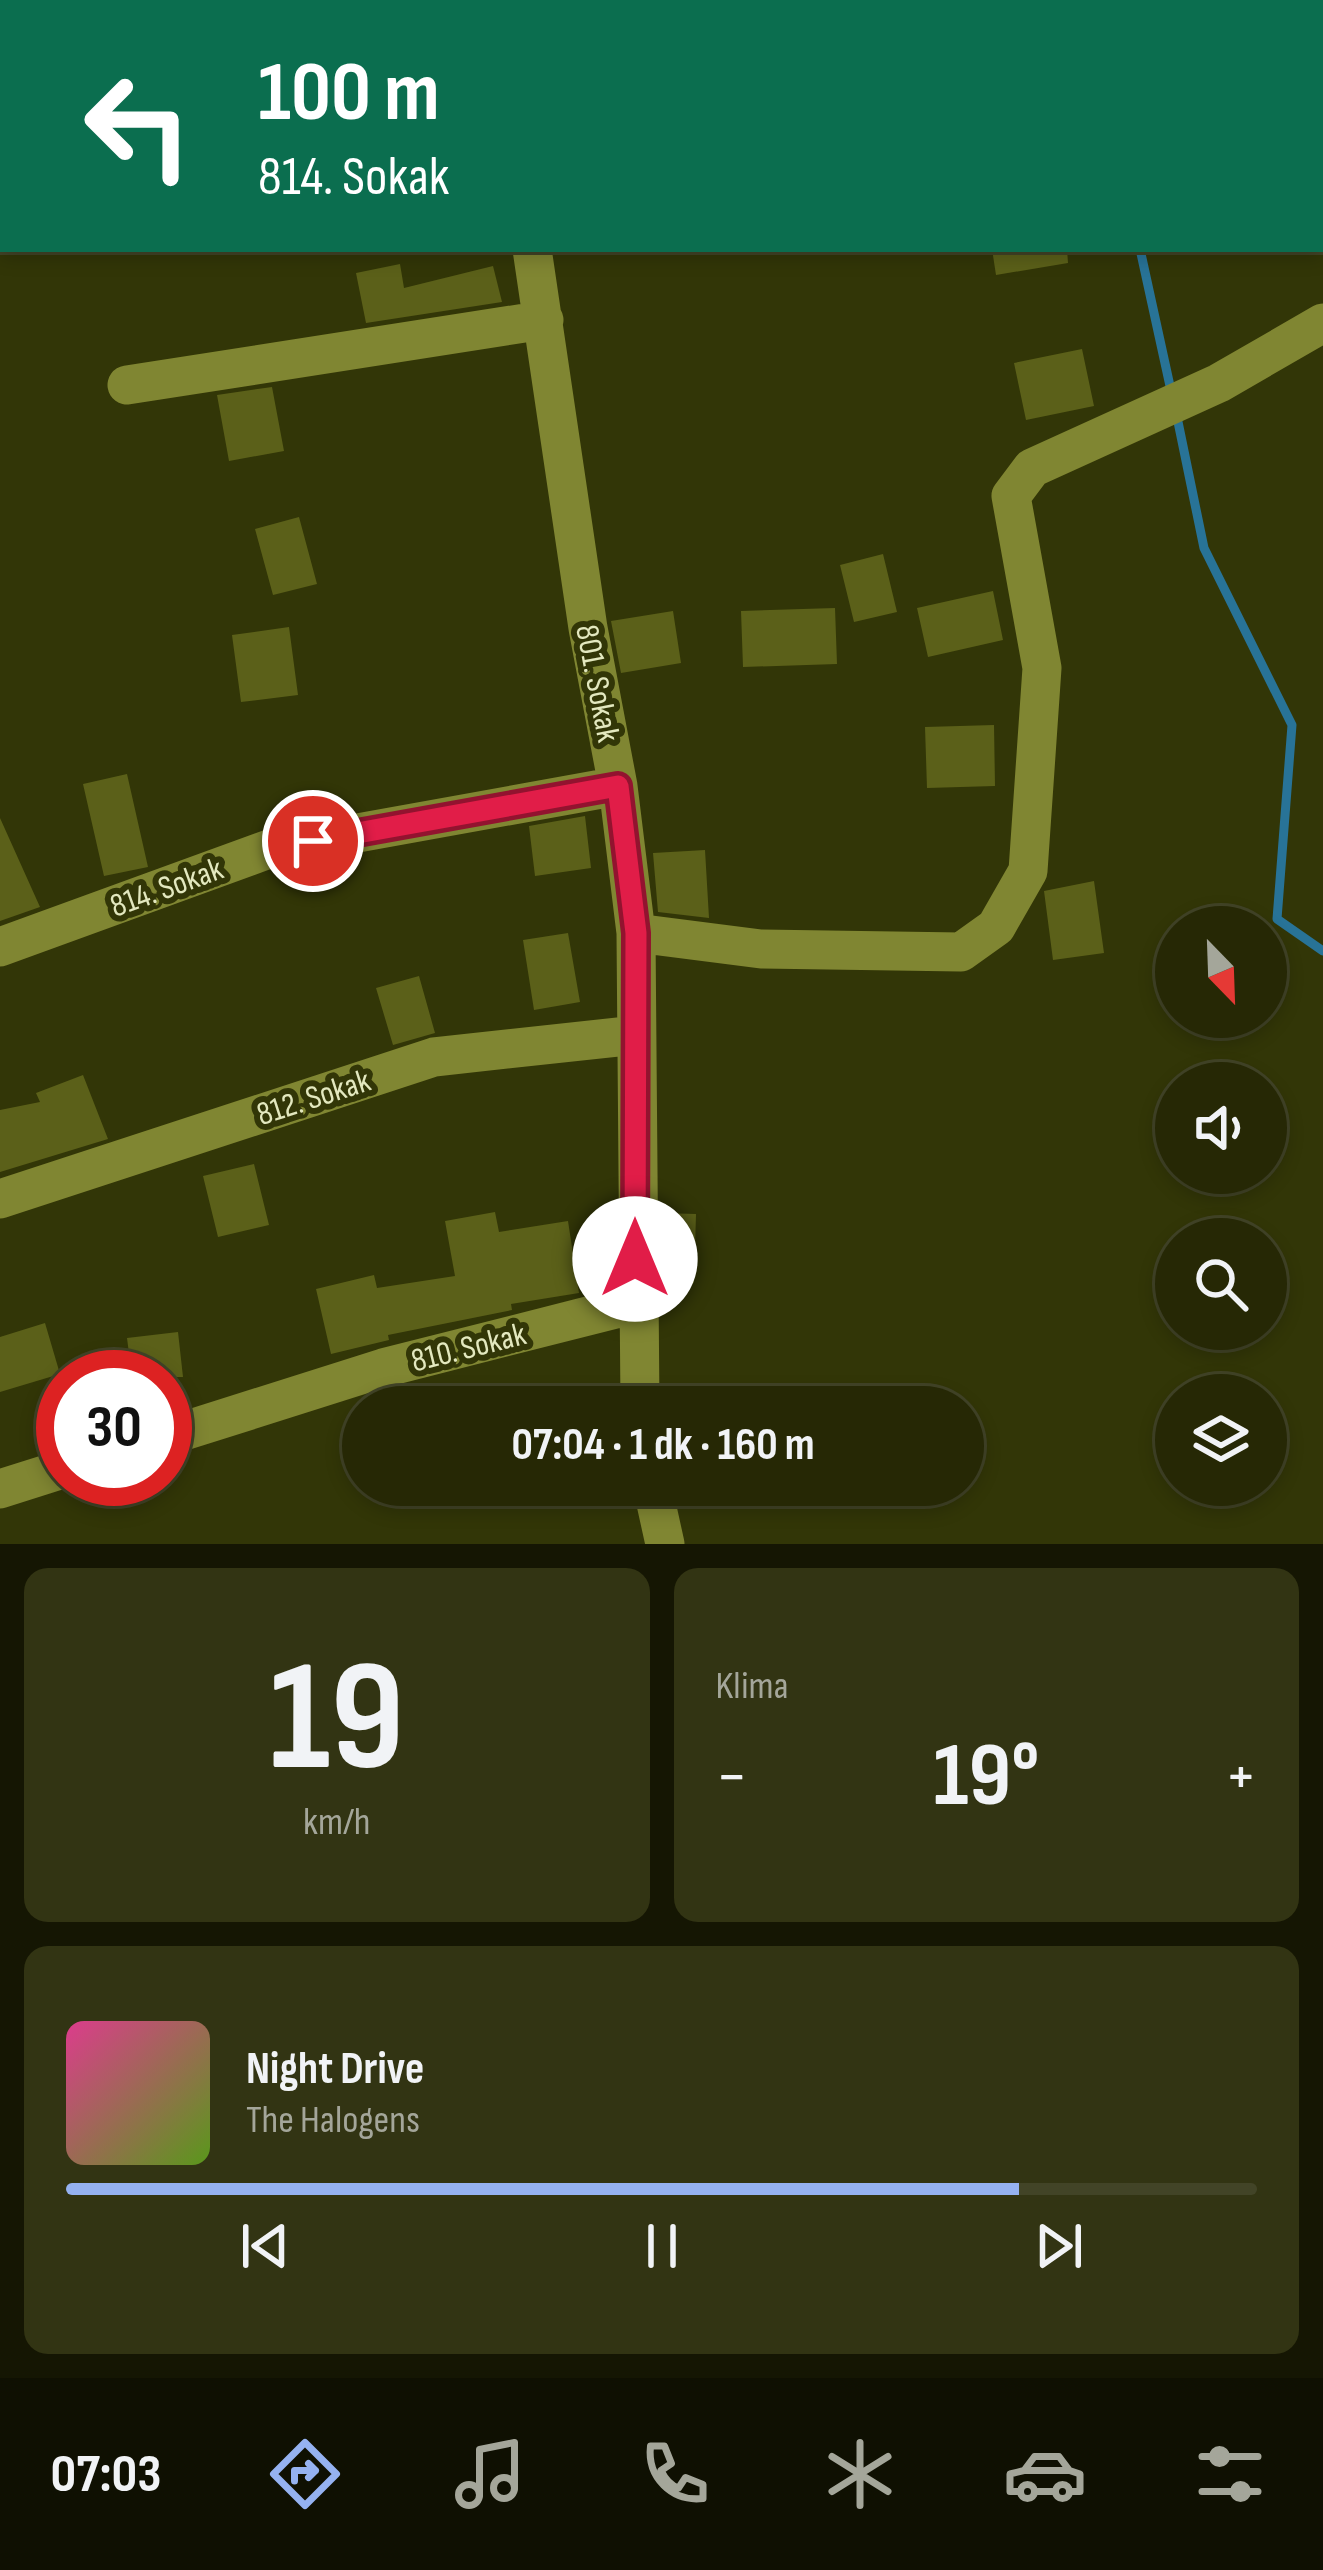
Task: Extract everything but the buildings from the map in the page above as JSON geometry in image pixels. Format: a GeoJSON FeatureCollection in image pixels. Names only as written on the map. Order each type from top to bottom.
{"type":"FeatureCollection","features":[{"type":"Feature","properties":{"kind":"street","name":"801. Sokak"},"geometry":{"type":"LineString","coordinates":[[533,252],[588,628],[618,786],[636,933],[639,1386]]}},
{"type":"Feature","properties":{"kind":"street"},"geometry":{"type":"LineString","coordinates":[[127,386],[544,320]]}},
{"type":"Feature","properties":{"kind":"street"},"geometry":{"type":"LineString","coordinates":[[636,933],[761,949],[961,952],[996,927],[1028,871],[1042,668],[1011,496],[1032,468],[1220,383],[1323,323]]}},
{"type":"Feature","properties":{"kind":"street","name":"814. Sokak"},"geometry":{"type":"LineString","coordinates":[[0,947],[269,849],[618,786]]}},
{"type":"Feature","properties":{"kind":"street","name":"812. Sokak"},"geometry":{"type":"LineString","coordinates":[[0,1199],[434,1057],[636,1035]]}},
{"type":"Feature","properties":{"kind":"street","name":"810. Sokak"},"geometry":{"type":"LineString","coordinates":[[192,1428],[383,1368],[635,1304]]}},
{"type":"Feature","properties":{"kind":"street"},"geometry":{"type":"LineString","coordinates":[[0,1489],[36,1478]]}},
{"type":"Feature","properties":{"kind":"street"},"geometry":{"type":"LineString","coordinates":[[657,1506],[665,1544]]}},
{"type":"Feature","properties":{"kind":"waterway"},"geometry":{"type":"LineString","coordinates":[[1141,252],[1170,386]]}},
{"type":"Feature","properties":{"kind":"waterway"},"geometry":{"type":"LineString","coordinates":[[1177,417],[1204,548],[1292,725],[1277,919],[1323,951]]}},
{"type":"Feature","properties":{"kind":"route"},"geometry":{"type":"LineString","coordinates":[[313,841],[618,786],[636,933],[635,1259]]}}]}
